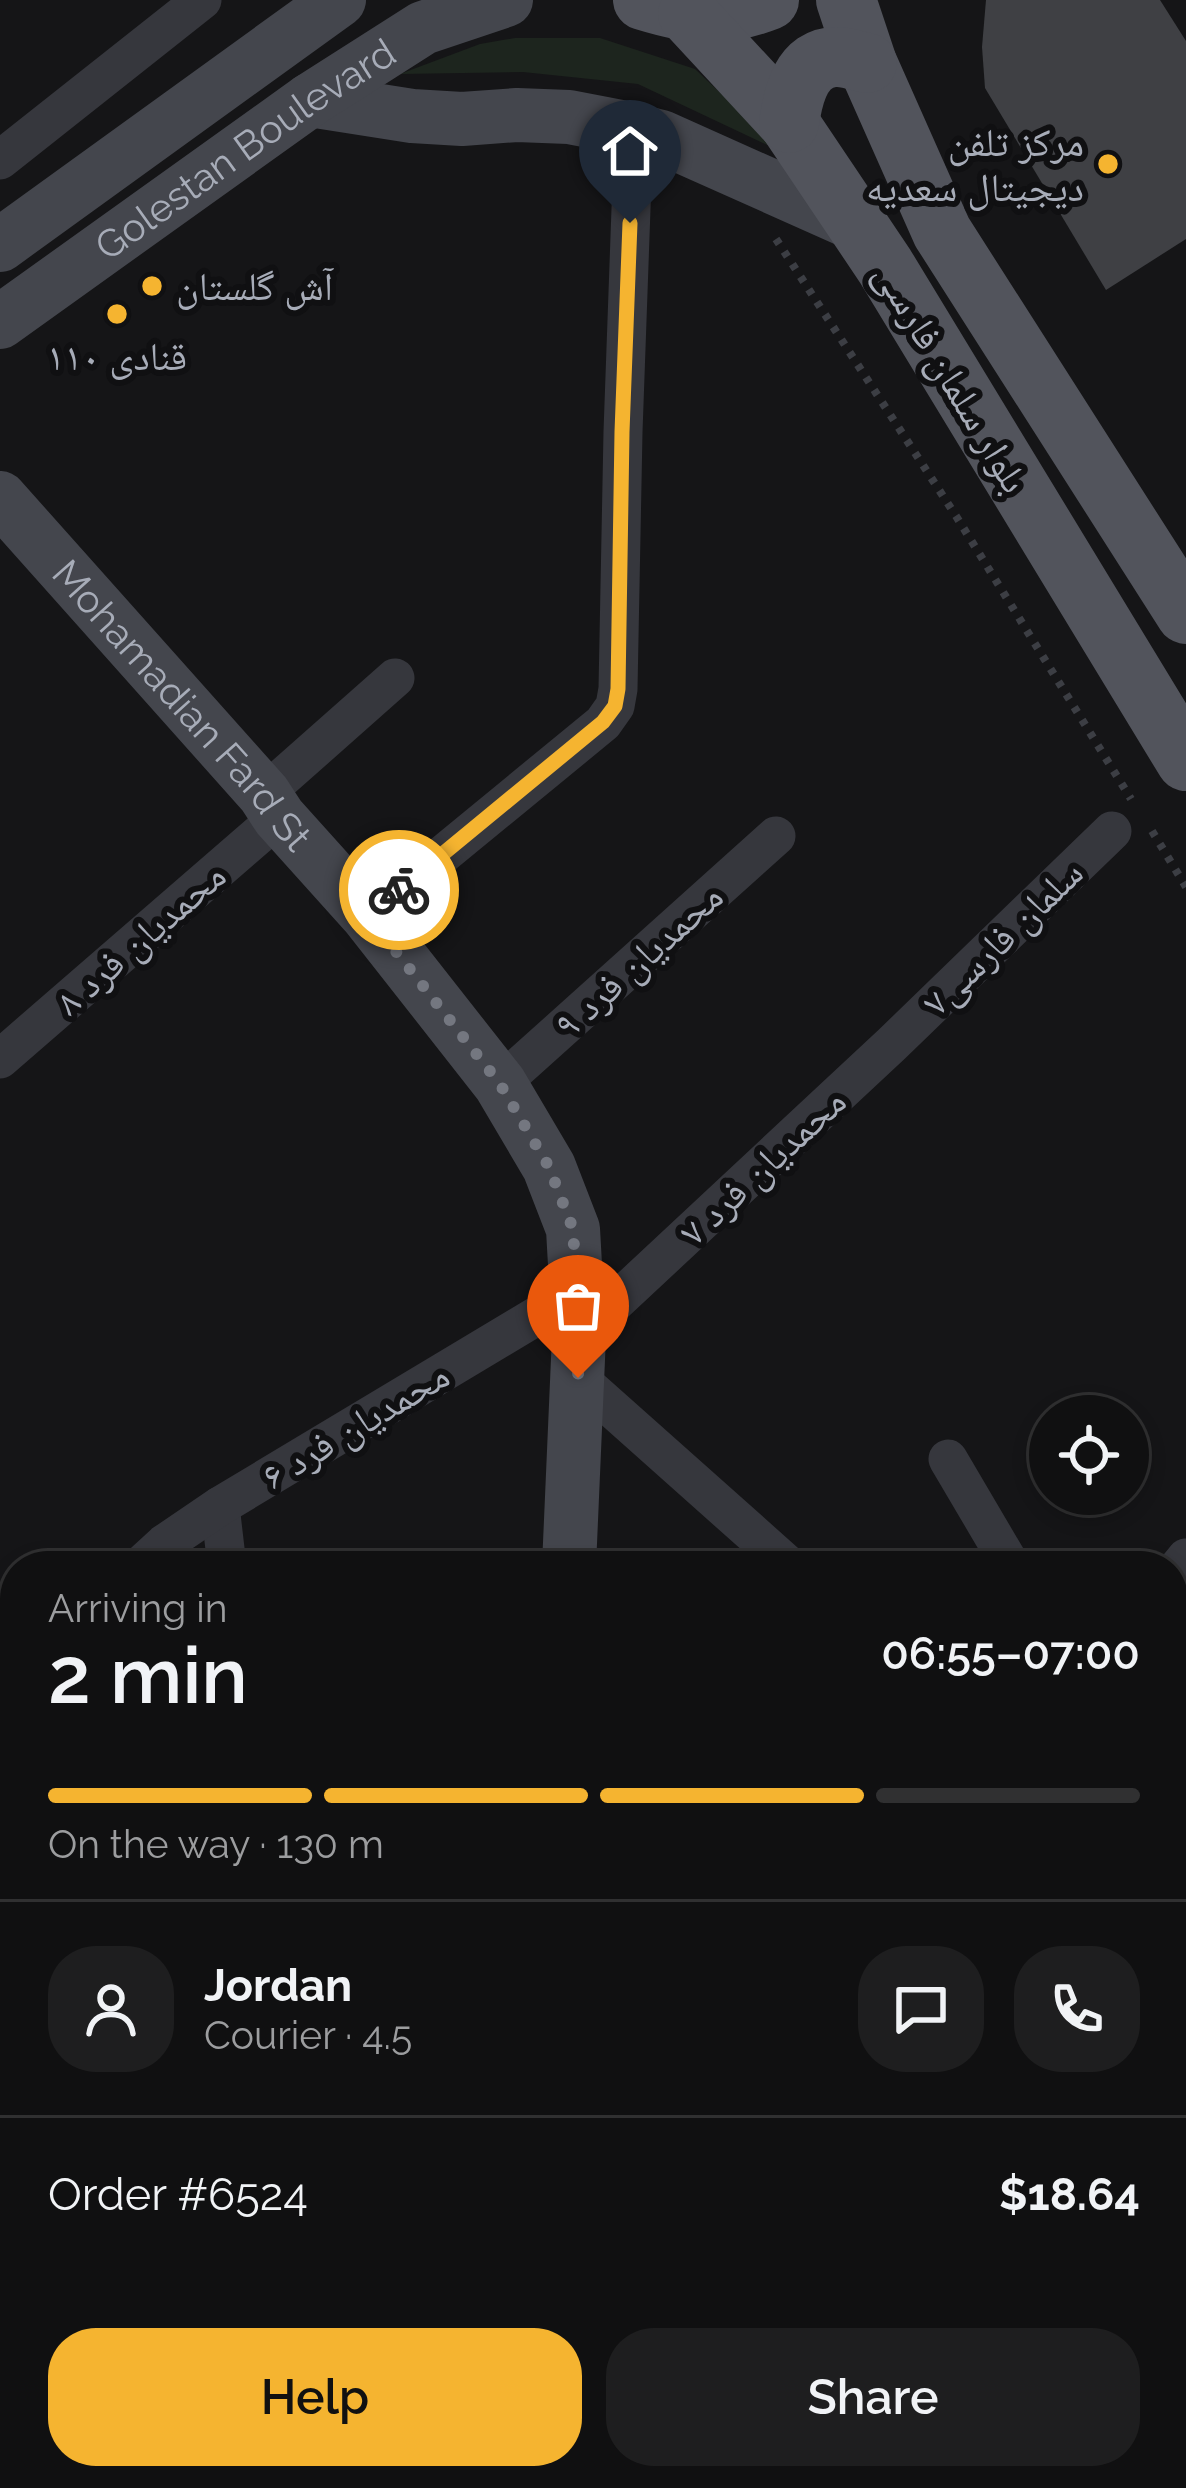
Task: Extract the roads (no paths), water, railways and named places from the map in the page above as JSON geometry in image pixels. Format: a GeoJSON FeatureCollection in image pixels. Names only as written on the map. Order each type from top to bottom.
{"type":"FeatureCollection","features":[{"type":"Feature","properties":{"kind":"main road","name":"Golestan Boulevard"},"geometry":{"type":"LineString","coordinates":[[0,245],[339,0]]}},
{"type":"Feature","properties":{"kind":"main road","name":"Golestan Boulevard"},"geometry":{"type":"LineString","coordinates":[[0,322],[310,100],[418,14],[506,0]]}},
{"type":"Feature","properties":{"kind":"main road"},"geometry":{"type":"LineString","coordinates":[[666,7],[741,11],[769,0]]}},
{"type":"Feature","properties":{"kind":"main road","name":"بلوار سلمان فارسی"},"geometry":{"type":"LineString","coordinates":[[846,0],[867,63],[942,232],[1186,614]]}},
{"type":"Feature","properties":{"kind":"main road","name":"بلوار سلمان فارسی"},"geometry":{"type":"LineString","coordinates":[[666,7],[789,123],[885,266],[1186,761]]}},
{"type":"Feature","properties":{"kind":"main road"},"geometry":{"type":"LineString","coordinates":[[789,123],[794,88],[812,65],[833,56],[867,63]]}},
{"type":"Feature","properties":{"kind":"main road"},"geometry":{"type":"LineString","coordinates":[[310,100],[412,116],[569,117],[622,127],[661,137],[856,224]]}},
{"type":"Feature","properties":{"kind":"main road","name":"Mohamadian Fard St"},"geometry":{"type":"LineString","coordinates":[[0,498],[368,916],[500,1084],[549,1167],[573,1229],[577,1336],[570,1551]]}},
{"type":"Feature","properties":{"kind":"street"},"geometry":{"type":"LineString","coordinates":[[0,160],[202,0]]}},
{"type":"Feature","properties":{"kind":"street"},"geometry":{"type":"LineString","coordinates":[[368,916],[603,722],[615,706],[629,163]]}},
{"type":"Feature","properties":{"kind":"street","name":"۸ محمدیان فرد"},"geometry":{"type":"LineString","coordinates":[[0,1059],[272,806],[395,678]]}},
{"type":"Feature","properties":{"kind":"street","name":"سلمان فارسی۷"},"geometry":{"type":"LineString","coordinates":[[892,1044],[1126,821]]}},
{"type":"Feature","properties":{"kind":"street","name":"۹ محمدیان فرد"},"geometry":{"type":"LineString","coordinates":[[500,1084],[776,836]]}},
{"type":"Feature","properties":{"kind":"street","name":"۷ محمدیان فرد"},"geometry":{"type":"LineString","coordinates":[[577,1336],[892,1044]]}},
{"type":"Feature","properties":{"kind":"street"},"geometry":{"type":"LineString","coordinates":[[577,1336],[776,1551]]}},
{"type":"Feature","properties":{"kind":"street","name":"۶ محمدیان فرد"},"geometry":{"type":"LineString","coordinates":[[156,1551],[220,1506],[577,1336]]}},
{"type":"Feature","properties":{"kind":"street"},"geometry":{"type":"LineString","coordinates":[[948,1459],[1002,1551]]}},
{"type":"Feature","properties":{"kind":"street"},"geometry":{"type":"LineString","coordinates":[[220,1506],[225,1551]]}},
{"type":"Feature","properties":{"kind":"place","name":"مرکز تلفن دیجیتال سعدیه"},"geometry":{"type":"Point","coordinates":[1108,164]}},
{"type":"Feature","properties":{"kind":"place","name":"آش گلستان"},"geometry":{"type":"Point","coordinates":[152,286]}},
{"type":"Feature","properties":{"kind":"place","name":"قنادی ۱۱۰"},"geometry":{"type":"Point","coordinates":[117,314]}}]}
